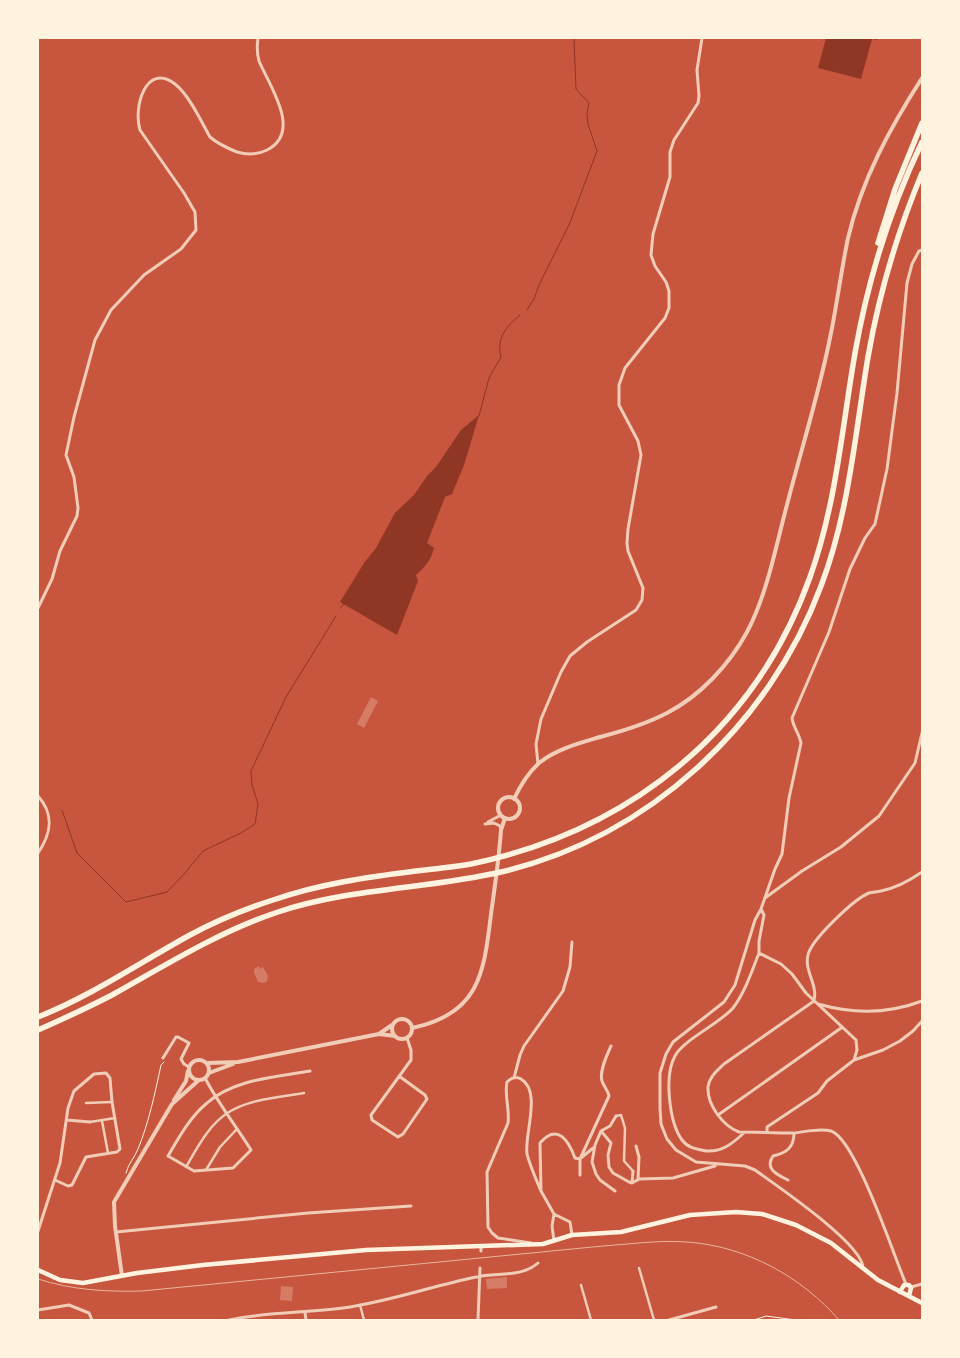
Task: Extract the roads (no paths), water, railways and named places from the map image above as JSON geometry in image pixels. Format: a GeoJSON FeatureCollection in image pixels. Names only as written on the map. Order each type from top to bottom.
{"type":"FeatureCollection","features":[{"type":"Feature","properties":{"kind":"highway"},"geometry":{"type":"LineString","coordinates":[[38,1017],[90,993],[192,934],[233,915],[273,900],[308,889],[351,880],[465,865],[503,857],[566,836],[600,820],[633,800],[667,776],[696,751],[730,716],[769,662],[790,625],[809,580],[820,548],[830,508],[855,354],[878,244],[886,214],[922,123]]}},
{"type":"Feature","properties":{"kind":"highway"},"geometry":{"type":"LineString","coordinates":[[871,278],[892,213],[922,142]]}},
{"type":"Feature","properties":{"kind":"highway"},"geometry":{"type":"LineString","coordinates":[[38,1030],[106,997],[204,943],[278,912],[323,899],[496,873],[530,864],[572,848],[639,813],[667,793],[704,762],[741,725],[781,670],[802,631],[822,584],[843,511],[868,356],[881,294],[894,246],[922,173]]}},
{"type":"Feature","properties":{"kind":"main road"},"geometry":{"type":"LineString","coordinates":[[38,1270],[60,1280],[83,1283],[203,1265],[366,1250],[481,1249],[495,1244],[534,1245],[572,1235],[621,1232],[687,1216],[736,1212],[762,1214],[787,1221],[820,1237],[878,1280],[922,1303]]}},
{"type":"Feature","properties":{"kind":"main road"},"geometry":{"type":"LineString","coordinates":[[900,1292],[909,1285]]}},
{"type":"Feature","properties":{"kind":"main road"},"geometry":{"type":"LineString","coordinates":[[908,1296],[909,1285]]}},
{"type":"Feature","properties":{"kind":"street"},"geometry":{"type":"LineString","coordinates":[[38,608],[52,579],[60,551],[77,516],[78,508],[74,477],[66,455],[74,417],[95,340],[110,310],[144,275],[181,249],[196,230],[195,212],[140,130],[137,120],[142,90],[157,80],[167,79],[183,91],[214,141],[241,153],[252,154],[272,148],[281,137],[284,128],[280,107],[259,59],[258,38]]}},
{"type":"Feature","properties":{"kind":"street"},"geometry":{"type":"LineString","coordinates":[[538,764],[536,744],[541,719],[570,656],[587,642],[625,619],[636,610],[642,600],[643,588],[628,551],[627,543],[642,455],[638,441],[619,405],[619,385],[625,368],[664,318],[669,308],[666,282],[652,260],[652,242],[670,177],[671,147],[699,100],[696,70],[702,38]]}},
{"type":"Feature","properties":{"kind":"street"},"geometry":{"type":"LineString","coordinates":[[514,799],[525,778],[538,764],[566,749],[668,713],[689,699],[708,683],[728,660],[746,632],[759,605],[769,577],[818,392],[831,338],[848,238],[859,199],[885,139],[922,78]]}},
{"type":"Feature","properties":{"kind":"street"},"geometry":{"type":"LineString","coordinates":[[863,1268],[862,1261],[852,1247],[836,1231],[755,1170],[744,1166],[703,1163],[690,1159],[676,1150],[667,1139],[660,1117],[661,1066],[673,1042],[719,1006],[731,993],[738,977],[755,920],[782,854],[789,798],[801,742],[793,725],[792,718],[829,632],[850,569],[865,538],[876,524],[887,469],[897,393],[907,283],[912,264],[919,251],[922,250]]}},
{"type":"Feature","properties":{"kind":"street"},"geometry":{"type":"LineString","coordinates":[[764,898],[802,871],[842,847],[879,816],[915,763],[922,733]]}},
{"type":"Feature","properties":{"kind":"street"},"geometry":{"type":"LineString","coordinates":[[38,796],[47,810],[50,826],[46,841],[38,853]]}},
{"type":"Feature","properties":{"kind":"street"},"geometry":{"type":"LineString","coordinates":[[412,1028],[437,1021],[446,1016],[462,1003],[476,985],[485,962],[494,897],[502,830],[503,817],[498,808],[501,801],[506,798],[514,799],[519,806],[519,812],[514,818],[503,817],[484,824],[497,824],[502,830]]}},
{"type":"Feature","properties":{"kind":"street"},"geometry":{"type":"LineString","coordinates":[[816,1002],[816,994],[807,965],[809,949],[855,901],[869,893],[907,882],[922,872]]}},
{"type":"Feature","properties":{"kind":"street"},"geometry":{"type":"LineString","coordinates":[[745,1132],[722,1149],[711,1151],[690,1147],[682,1140],[673,1116],[670,1097],[670,1072],[676,1053],[733,1008],[748,982],[759,953],[759,941],[764,915],[761,909]]}},
{"type":"Feature","properties":{"kind":"street"},"geometry":{"type":"LineString","coordinates":[[514,1078],[524,1046],[564,991],[570,967],[572,942]]}},
{"type":"Feature","properties":{"kind":"street"},"geometry":{"type":"LineString","coordinates":[[759,953],[782,964],[806,993],[841,1028],[856,1040],[857,1050],[854,1060]]}},
{"type":"Feature","properties":{"kind":"street"},"geometry":{"type":"LineString","coordinates":[[816,1002],[842,1011],[860,1012],[902,1008],[922,1001]]}},
{"type":"Feature","properties":{"kind":"street"},"geometry":{"type":"LineString","coordinates":[[816,1002],[724,1064],[713,1074],[708,1087],[710,1099],[718,1115],[733,1130],[794,1133],[830,1130],[839,1134],[854,1158],[909,1285],[922,1284]]}},
{"type":"Feature","properties":{"kind":"street"},"geometry":{"type":"LineString","coordinates":[[122,1276],[114,1202],[186,1081],[189,1068],[197,1059],[208,1064],[238,1062],[379,1034],[395,1036],[401,1039],[407,1038],[412,1028],[408,1020],[403,1018],[397,1020],[379,1034]]}},
{"type":"Feature","properties":{"kind":"street"},"geometry":{"type":"LineString","coordinates":[[767,1132],[767,1127],[818,1093],[827,1081],[854,1060],[883,1050],[914,1031],[922,1021]]}},
{"type":"Feature","properties":{"kind":"street"},"geometry":{"type":"LineString","coordinates":[[393,1024],[392,1031],[395,1036]]}},
{"type":"Feature","properties":{"kind":"street"},"geometry":{"type":"LineString","coordinates":[[718,1115],[841,1028]]}},
{"type":"Feature","properties":{"kind":"street"},"geometry":{"type":"LineString","coordinates":[[163,1058],[177,1036],[189,1043],[181,1061],[189,1068],[192,1077],[200,1080]]}},
{"type":"Feature","properties":{"kind":"street"},"geometry":{"type":"LineString","coordinates":[[400,1076],[424,1094],[427,1099],[402,1135],[398,1137],[372,1120],[371,1116],[400,1076],[411,1057],[407,1038]]}},
{"type":"Feature","properties":{"kind":"street"},"geometry":{"type":"LineString","coordinates":[[580,1174],[580,1159],[608,1096],[608,1091],[602,1080],[602,1074],[611,1046]]}},
{"type":"Feature","properties":{"kind":"street"},"geometry":{"type":"LineString","coordinates":[[172,1104],[209,1073],[238,1062]]}},
{"type":"Feature","properties":{"kind":"street"},"geometry":{"type":"LineString","coordinates":[[208,1064],[209,1073]]}},
{"type":"Feature","properties":{"kind":"street"},"geometry":{"type":"LineString","coordinates":[[205,1078],[216,1096],[237,1129],[251,1150],[233,1168],[194,1171],[168,1156],[188,1124],[202,1108],[216,1096],[241,1084],[310,1071]]}},
{"type":"Feature","properties":{"kind":"street"},"geometry":{"type":"LineString","coordinates":[[38,1231],[40,1215],[55,1180],[63,1149],[74,1090],[94,1074],[108,1074],[111,1082],[112,1102],[120,1149],[117,1152],[86,1157],[72,1185],[68,1186],[55,1180]]}},
{"type":"Feature","properties":{"kind":"street"},"geometry":{"type":"LineString","coordinates":[[534,1245],[498,1238],[488,1227],[487,1172],[508,1123],[509,1114],[506,1088],[507,1082],[514,1078],[518,1077],[526,1082],[530,1094],[531,1109],[527,1134],[527,1154],[535,1179],[554,1214],[570,1222],[572,1235]]}},
{"type":"Feature","properties":{"kind":"street"},"geometry":{"type":"LineString","coordinates":[[186,1167],[205,1136],[227,1113],[245,1105],[304,1093]]}},
{"type":"Feature","properties":{"kind":"street"},"geometry":{"type":"LineString","coordinates":[[86,1103],[112,1102]]}},
{"type":"Feature","properties":{"kind":"street"},"geometry":{"type":"LineString","coordinates":[[580,1159],[590,1152],[601,1131],[610,1126],[616,1116],[621,1115],[626,1128],[624,1161],[634,1171],[632,1183]]}},
{"type":"Feature","properties":{"kind":"street"},"geometry":{"type":"LineString","coordinates":[[67,1120],[90,1122],[115,1118]]}},
{"type":"Feature","properties":{"kind":"street"},"geometry":{"type":"LineString","coordinates":[[102,1121],[108,1154]]}},
{"type":"Feature","properties":{"kind":"street"},"geometry":{"type":"LineString","coordinates":[[206,1170],[220,1147],[237,1129]]}},
{"type":"Feature","properties":{"kind":"street"},"geometry":{"type":"LineString","coordinates":[[601,1131],[611,1143],[608,1167],[617,1175],[632,1183]]}},
{"type":"Feature","properties":{"kind":"street"},"geometry":{"type":"LineString","coordinates":[[788,1180],[770,1168],[770,1161],[773,1156],[788,1151],[793,1143],[794,1133]]}},
{"type":"Feature","properties":{"kind":"street"},"geometry":{"type":"LineString","coordinates":[[541,1190],[539,1148],[544,1138],[560,1135],[566,1138],[575,1158],[580,1159]]}},
{"type":"Feature","properties":{"kind":"street"},"geometry":{"type":"LineString","coordinates":[[595,1145],[593,1167],[600,1180],[615,1191]]}},
{"type":"Feature","properties":{"kind":"street"},"geometry":{"type":"LineString","coordinates":[[636,1146],[639,1157],[638,1180]]}},
{"type":"Feature","properties":{"kind":"street"},"geometry":{"type":"LineString","coordinates":[[632,1183],[638,1180],[673,1178],[720,1164]]}},
{"type":"Feature","properties":{"kind":"street"},"geometry":{"type":"LineString","coordinates":[[116,1232],[308,1213],[411,1206]]}},
{"type":"Feature","properties":{"kind":"street"},"geometry":{"type":"LineString","coordinates":[[554,1214],[552,1233],[554,1240]]}},
{"type":"Feature","properties":{"kind":"street"},"geometry":{"type":"LineString","coordinates":[[553,1220],[560,1217]]}},
{"type":"Feature","properties":{"kind":"street"},"geometry":{"type":"LineString","coordinates":[[229,1320],[360,1305],[480,1276],[526,1271],[538,1263]]}},
{"type":"Feature","properties":{"kind":"street"},"geometry":{"type":"LineString","coordinates":[[478,1320],[480,1268]]}},
{"type":"Feature","properties":{"kind":"street"},"geometry":{"type":"LineString","coordinates":[[639,1268],[654,1320]]}},
{"type":"Feature","properties":{"kind":"street"},"geometry":{"type":"LineString","coordinates":[[580,1285],[591,1320]]}},
{"type":"Feature","properties":{"kind":"street"},"geometry":{"type":"LineString","coordinates":[[38,1310],[69,1305],[89,1313],[92,1319]]}},
{"type":"Feature","properties":{"kind":"street"},"geometry":{"type":"LineString","coordinates":[[360,1305],[364,1320]]}},
{"type":"Feature","properties":{"kind":"street"},"geometry":{"type":"LineString","coordinates":[[669,1320],[716,1307]]}},
{"type":"Feature","properties":{"kind":"street"},"geometry":{"type":"LineString","coordinates":[[305,1312],[306,1320]]}},
{"type":"Feature","properties":{"kind":"waterway"},"geometry":{"type":"LineString","coordinates":[[527,310],[569,225],[597,151],[588,124],[587,113],[589,103],[576,89],[574,38]]}},
{"type":"Feature","properties":{"kind":"waterway"},"geometry":{"type":"LineString","coordinates":[[479,416],[489,378],[501,357],[500,344],[503,333],[520,315]]}},
{"type":"Feature","properties":{"kind":"waterway"},"geometry":{"type":"LineString","coordinates":[[341,608],[344,603]]}},
{"type":"Feature","properties":{"kind":"waterway"},"geometry":{"type":"LineString","coordinates":[[62,810],[77,853],[126,902],[167,892],[203,851],[241,833],[255,824],[258,804],[252,785],[251,771],[286,697],[336,616]]}},
{"type":"Feature","properties":{"kind":"railway"},"geometry":{"type":"LineString","coordinates":[[38,1279],[89,1290],[142,1291],[603,1246],[687,1242],[730,1250],[771,1266],[808,1290],[839,1320]]}}]}
